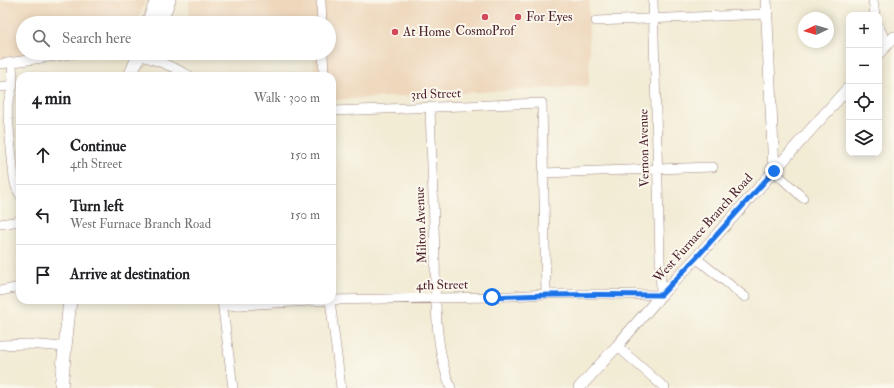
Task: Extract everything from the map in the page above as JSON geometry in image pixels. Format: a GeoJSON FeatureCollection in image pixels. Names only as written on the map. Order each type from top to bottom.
{"type":"FeatureCollection","features":[{"type":"Feature","properties":{"kind":"main road"},"geometry":{"type":"LineString","coordinates":[[150,16],[156,0]]}},
{"type":"Feature","properties":{"kind":"main road"},"geometry":{"type":"LineString","coordinates":[[163,16],[169,0]]}},
{"type":"Feature","properties":{"kind":"main road"},"geometry":{"type":"LineString","coordinates":[[131,72],[136,60]]}},
{"type":"Feature","properties":{"kind":"main road"},"geometry":{"type":"LineString","coordinates":[[61,388],[69,304]]}},
{"type":"Feature","properties":{"kind":"street","name":"Vernon Avenue"},"geometry":{"type":"LineString","coordinates":[[653,0],[661,295]]}},
{"type":"Feature","properties":{"kind":"street"},"geometry":{"type":"LineString","coordinates":[[766,0],[774,171],[803,198]]}},
{"type":"Feature","properties":{"kind":"street"},"geometry":{"type":"LineString","coordinates":[[873,0],[875,12]]}},
{"type":"Feature","properties":{"kind":"street"},"geometry":{"type":"LineString","coordinates":[[321,2],[322,16]]}},
{"type":"Feature","properties":{"kind":"street"},"geometry":{"type":"LineString","coordinates":[[596,21],[767,14]]}},
{"type":"Feature","properties":{"kind":"street"},"geometry":{"type":"LineString","coordinates":[[882,30],[891,40],[882,50]]}},
{"type":"Feature","properties":{"kind":"street"},"geometry":{"type":"LineString","coordinates":[[0,64],[26,60]]}},
{"type":"Feature","properties":{"kind":"street"},"geometry":{"type":"LineString","coordinates":[[154,60],[181,72]]}},
{"type":"Feature","properties":{"kind":"street"},"geometry":{"type":"LineString","coordinates":[[323,60],[324,72]]}},
{"type":"Feature","properties":{"kind":"street"},"geometry":{"type":"LineString","coordinates":[[12,62],[13,85],[8,104],[8,118],[16,187]]}},
{"type":"Feature","properties":{"kind":"street"},"geometry":{"type":"LineString","coordinates":[[0,87],[13,85]]}},
{"type":"Feature","properties":{"kind":"street","name":"West Furnace Branch Road"},"geometry":{"type":"LineString","coordinates":[[579,388],[846,90]]}},
{"type":"Feature","properties":{"kind":"street","name":"3rd Street"},"geometry":{"type":"LineString","coordinates":[[336,111],[542,103],[543,174]]}},
{"type":"Feature","properties":{"kind":"street","name":"Milton Avenue"},"geometry":{"type":"LineString","coordinates":[[430,107],[436,298],[440,348],[443,366],[451,388]]}},
{"type":"Feature","properties":{"kind":"street"},"geometry":{"type":"LineString","coordinates":[[546,294],[543,174],[712,167]]}},
{"type":"Feature","properties":{"kind":"street"},"geometry":{"type":"LineString","coordinates":[[0,224],[16,222]]}},
{"type":"Feature","properties":{"kind":"street"},"geometry":{"type":"LineString","coordinates":[[696,258],[745,297]]}},
{"type":"Feature","properties":{"kind":"street"},"geometry":{"type":"LineString","coordinates":[[0,291],[16,289]]}},
{"type":"Feature","properties":{"kind":"street","name":"4th Street"},"geometry":{"type":"LineString","coordinates":[[336,300],[492,297],[546,294],[661,295]]}},
{"type":"Feature","properties":{"kind":"street"},"geometry":{"type":"LineString","coordinates":[[223,304],[233,388]]}},
{"type":"Feature","properties":{"kind":"street"},"geometry":{"type":"LineString","coordinates":[[330,304],[341,388]]}},
{"type":"Feature","properties":{"kind":"street"},"geometry":{"type":"LineString","coordinates":[[0,345],[27,344],[64,347]]}},
{"type":"Feature","properties":{"kind":"street"},"geometry":{"type":"LineString","coordinates":[[617,346],[665,388]]}},
{"type":"Feature","properties":{"kind":"shaded area"},"geometry":{"type":"Polygon","coordinates":[[[0,0],[146,0],[140,16],[16,16],[16,56],[0,58],[0,0]]]}},
{"type":"Feature","properties":{"kind":"shaded area"},"geometry":{"type":"Polygon","coordinates":[[[189,0],[589,0],[589,86],[336,100],[336,72],[314,72],[313,60],[336,60],[336,16],[190,16],[189,0]]]}},
{"type":"Feature","properties":{"kind":"place","name":"CosmoProf"},"geometry":{"type":"Point","coordinates":[485,17]}},
{"type":"Feature","properties":{"kind":"place","name":"For Eyes"},"geometry":{"type":"Point","coordinates":[518,17]}},
{"type":"Feature","properties":{"kind":"place","name":"At Home"},"geometry":{"type":"Point","coordinates":[395,32]}},
{"type":"Feature","properties":{"kind":"route"},"geometry":{"type":"LineString","coordinates":[[492,297],[546,294],[661,295],[774,171]]}}]}
